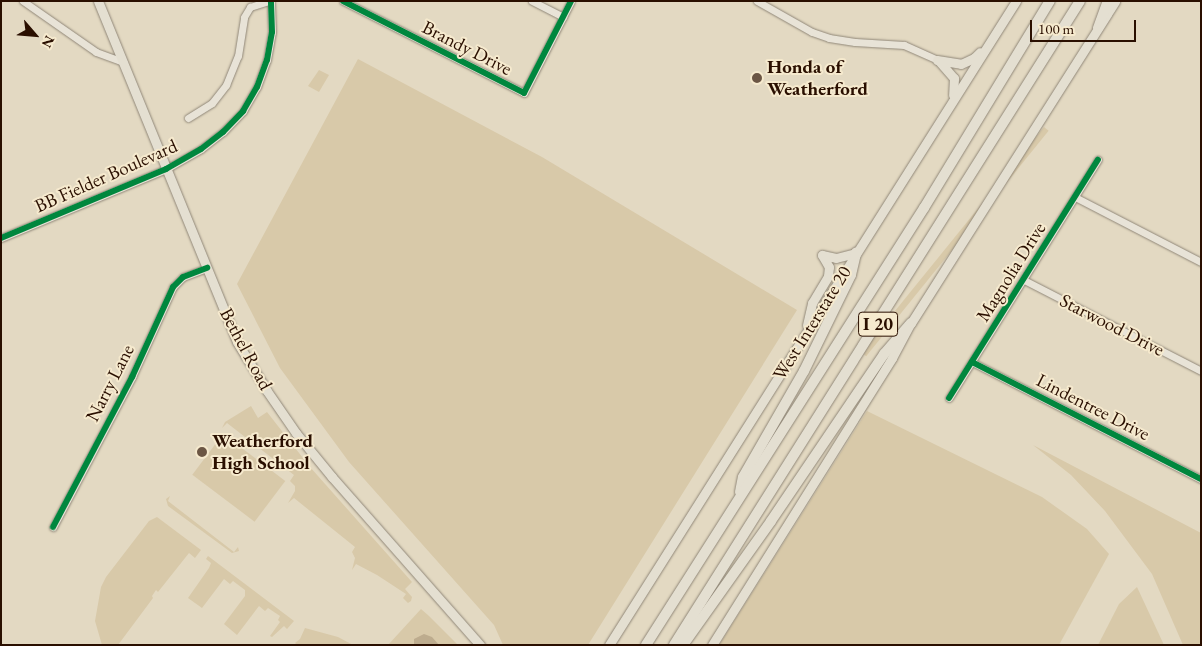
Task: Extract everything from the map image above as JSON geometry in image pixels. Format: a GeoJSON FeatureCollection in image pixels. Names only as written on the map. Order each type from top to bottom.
{"type":"FeatureCollection","features":[{"type":"Feature","properties":{"kind":"highway","name":"I 20"},"geometry":{"type":"LineString","coordinates":[[646,645],[924,208],[1050,1]]}},
{"type":"Feature","properties":{"kind":"highway","name":"I 20"},"geometry":{"type":"LineString","coordinates":[[674,645],[1080,1]]}},
{"type":"Feature","properties":{"kind":"highway"},"geometry":{"type":"LineString","coordinates":[[1098,28],[1108,1]]}},
{"type":"Feature","properties":{"kind":"highway"},"geometry":{"type":"LineString","coordinates":[[738,500],[743,477],[804,371],[851,275],[856,253]]}},
{"type":"Feature","properties":{"kind":"highway"},"geometry":{"type":"LineString","coordinates":[[684,645],[884,354],[911,323]]}},
{"type":"Feature","properties":{"kind":"main road","name":"Bethel Road"},"geometry":{"type":"LineString","coordinates":[[98,1],[237,342],[296,433],[480,645]]}},
{"type":"Feature","properties":{"kind":"main road","name":"West Interstate 20"},"geometry":{"type":"LineString","coordinates":[[609,645],[1016,1]]}},
{"type":"Feature","properties":{"kind":"main road"},"geometry":{"type":"LineString","coordinates":[[712,645],[892,358],[911,323],[1115,1]]}},
{"type":"Feature","properties":{"kind":"main road"},"geometry":{"type":"LineString","coordinates":[[937,60],[961,64],[974,58],[990,41]]}},
{"type":"Feature","properties":{"kind":"main road"},"geometry":{"type":"LineString","coordinates":[[937,60],[954,78],[955,86],[948,108]]}},
{"type":"Feature","properties":{"kind":"main road"},"geometry":{"type":"LineString","coordinates":[[806,333],[812,303],[828,276],[829,267],[822,254],[836,258],[856,253]]}},
{"type":"Feature","properties":{"kind":"street"},"geometry":{"type":"LineString","coordinates":[[23,1],[96,52],[122,62]]}},
{"type":"Feature","properties":{"kind":"street"},"geometry":{"type":"LineString","coordinates":[[188,118],[212,103],[226,85],[238,56],[244,17],[250,7],[269,1]]}},
{"type":"Feature","properties":{"kind":"street","name":"BB Fielder Boulevard"},"geometry":{"type":"LineString","coordinates":[[1,238],[166,169],[201,149],[223,132],[242,111],[258,87],[268,60],[272,32],[269,1]]}},
{"type":"Feature","properties":{"kind":"street","name":"Brandy Drive"},"geometry":{"type":"LineString","coordinates":[[343,1],[524,93],[563,17]]}},
{"type":"Feature","properties":{"kind":"street"},"geometry":{"type":"LineString","coordinates":[[532,1],[563,17],[572,1]]}},
{"type":"Feature","properties":{"kind":"street"},"geometry":{"type":"LineString","coordinates":[[756,1],[812,32],[829,38],[855,42],[904,44],[937,60]]}},
{"type":"Feature","properties":{"kind":"street","name":"Magnolia Drive"},"geometry":{"type":"LineString","coordinates":[[949,398],[1098,160]]}},
{"type":"Feature","properties":{"kind":"street"},"geometry":{"type":"LineString","coordinates":[[1075,197],[1201,262]]}},
{"type":"Feature","properties":{"kind":"street","name":"Narry Lane"},"geometry":{"type":"LineString","coordinates":[[53,527],[132,377],[173,286],[184,277],[207,268]]}},
{"type":"Feature","properties":{"kind":"street","name":"Starwood Drive"},"geometry":{"type":"LineString","coordinates":[[1024,280],[1201,371]]}},
{"type":"Feature","properties":{"kind":"street","name":"Lindentree Drive"},"geometry":{"type":"LineString","coordinates":[[972,362],[1201,479]]}},
{"type":"Feature","properties":{"kind":"shaded area"},"geometry":{"type":"Polygon","coordinates":[[[358,59],[542,157],[797,310],[588,645],[503,645],[494,625],[349,462],[280,368],[237,284],[358,59]]]}},
{"type":"Feature","properties":{"kind":"shaded area"},"geometry":{"type":"Polygon","coordinates":[[[319,70],[329,75],[319,92],[308,86],[319,70]]]}},
{"type":"Feature","properties":{"kind":"shaded area"},"geometry":{"type":"Polygon","coordinates":[[[1044,127],[1049,131],[866,356],[861,352],[1044,127]]]}},
{"type":"Feature","properties":{"kind":"shaded area"},"geometry":{"type":"Polygon","coordinates":[[[251,406],[258,418],[267,412],[310,467],[412,582],[405,589],[412,597],[411,601],[408,603],[403,598],[406,594],[377,575],[356,564],[352,570],[355,558],[352,552],[355,547],[294,498],[288,503],[295,491],[295,486],[290,481],[294,475],[227,423],[222,428],[225,422],[251,406]]]}},
{"type":"Feature","properties":{"kind":"shaded area"},"geometry":{"type":"Polygon","coordinates":[[[867,411],[1042,497],[1087,529],[1109,554],[1059,645],[719,645],[867,411]]]}},
{"type":"Feature","properties":{"kind":"shaded area"},"geometry":{"type":"Polygon","coordinates":[[[223,434],[285,481],[255,522],[192,475],[223,434]]]}},
{"type":"Feature","properties":{"kind":"shaded area"},"geometry":{"type":"Polygon","coordinates":[[[1033,445],[1201,533],[1201,645],[1183,645],[1152,574],[1105,511],[1071,475],[1033,445]]]}},
{"type":"Feature","properties":{"kind":"shaded area"},"geometry":{"type":"Polygon","coordinates":[[[170,496],[168,501],[234,552],[238,547],[239,551],[232,553],[168,506],[166,499],[170,496]]]}},
{"type":"Feature","properties":{"kind":"shaded area"},"geometry":{"type":"Polygon","coordinates":[[[157,517],[201,550],[195,558],[189,553],[158,592],[156,590],[152,596],[153,598],[118,645],[102,645],[95,621],[101,587],[106,577],[149,521],[157,517]]]}},
{"type":"Feature","properties":{"kind":"shaded area"},"geometry":{"type":"Polygon","coordinates":[[[208,556],[294,621],[287,629],[284,626],[272,637],[270,636],[280,622],[278,620],[280,616],[268,608],[265,611],[259,606],[237,635],[224,624],[245,596],[245,590],[233,581],[230,584],[224,579],[202,608],[188,598],[209,568],[211,563],[206,559],[208,556]]]}},
{"type":"Feature","properties":{"kind":"shaded area"},"geometry":{"type":"Polygon","coordinates":[[[1137,587],[1164,645],[1098,645],[1119,604],[1137,587]]]}},
{"type":"Feature","properties":{"kind":"shaded area"},"geometry":{"type":"Polygon","coordinates":[[[421,609],[429,616],[458,645],[388,645],[421,609]]]}},
{"type":"Feature","properties":{"kind":"shaded area"},"geometry":{"type":"Polygon","coordinates":[[[305,628],[338,637],[353,645],[297,645],[295,643],[300,639],[305,628]]]}},
{"type":"Feature","properties":{"kind":"shaded area"},"geometry":{"type":"Polygon","coordinates":[[[424,634],[432,637],[439,645],[414,645],[414,639],[424,634]]]}},
{"type":"Feature","properties":{"kind":"cycle path"},"geometry":{"type":"LineString","coordinates":[[1,238],[166,169],[201,149],[223,132],[243,111],[257,87],[267,60],[272,32],[271,1]]}},
{"type":"Feature","properties":{"kind":"cycle path"},"geometry":{"type":"LineString","coordinates":[[343,1],[524,93],[571,1]]}},
{"type":"Feature","properties":{"kind":"cycle path"},"geometry":{"type":"LineString","coordinates":[[949,398],[1098,160]]}},
{"type":"Feature","properties":{"kind":"cycle path"},"geometry":{"type":"LineString","coordinates":[[53,527],[132,377],[173,287],[183,277],[207,268]]}},
{"type":"Feature","properties":{"kind":"cycle path"},"geometry":{"type":"LineString","coordinates":[[972,362],[1201,479]]}},
{"type":"Feature","properties":{"kind":"place","name":"Honda of Weatherford"},"geometry":{"type":"Point","coordinates":[757,78]}},
{"type":"Feature","properties":{"kind":"place","name":"Weatherford High School"},"geometry":{"type":"Point","coordinates":[202,452]}}]}
